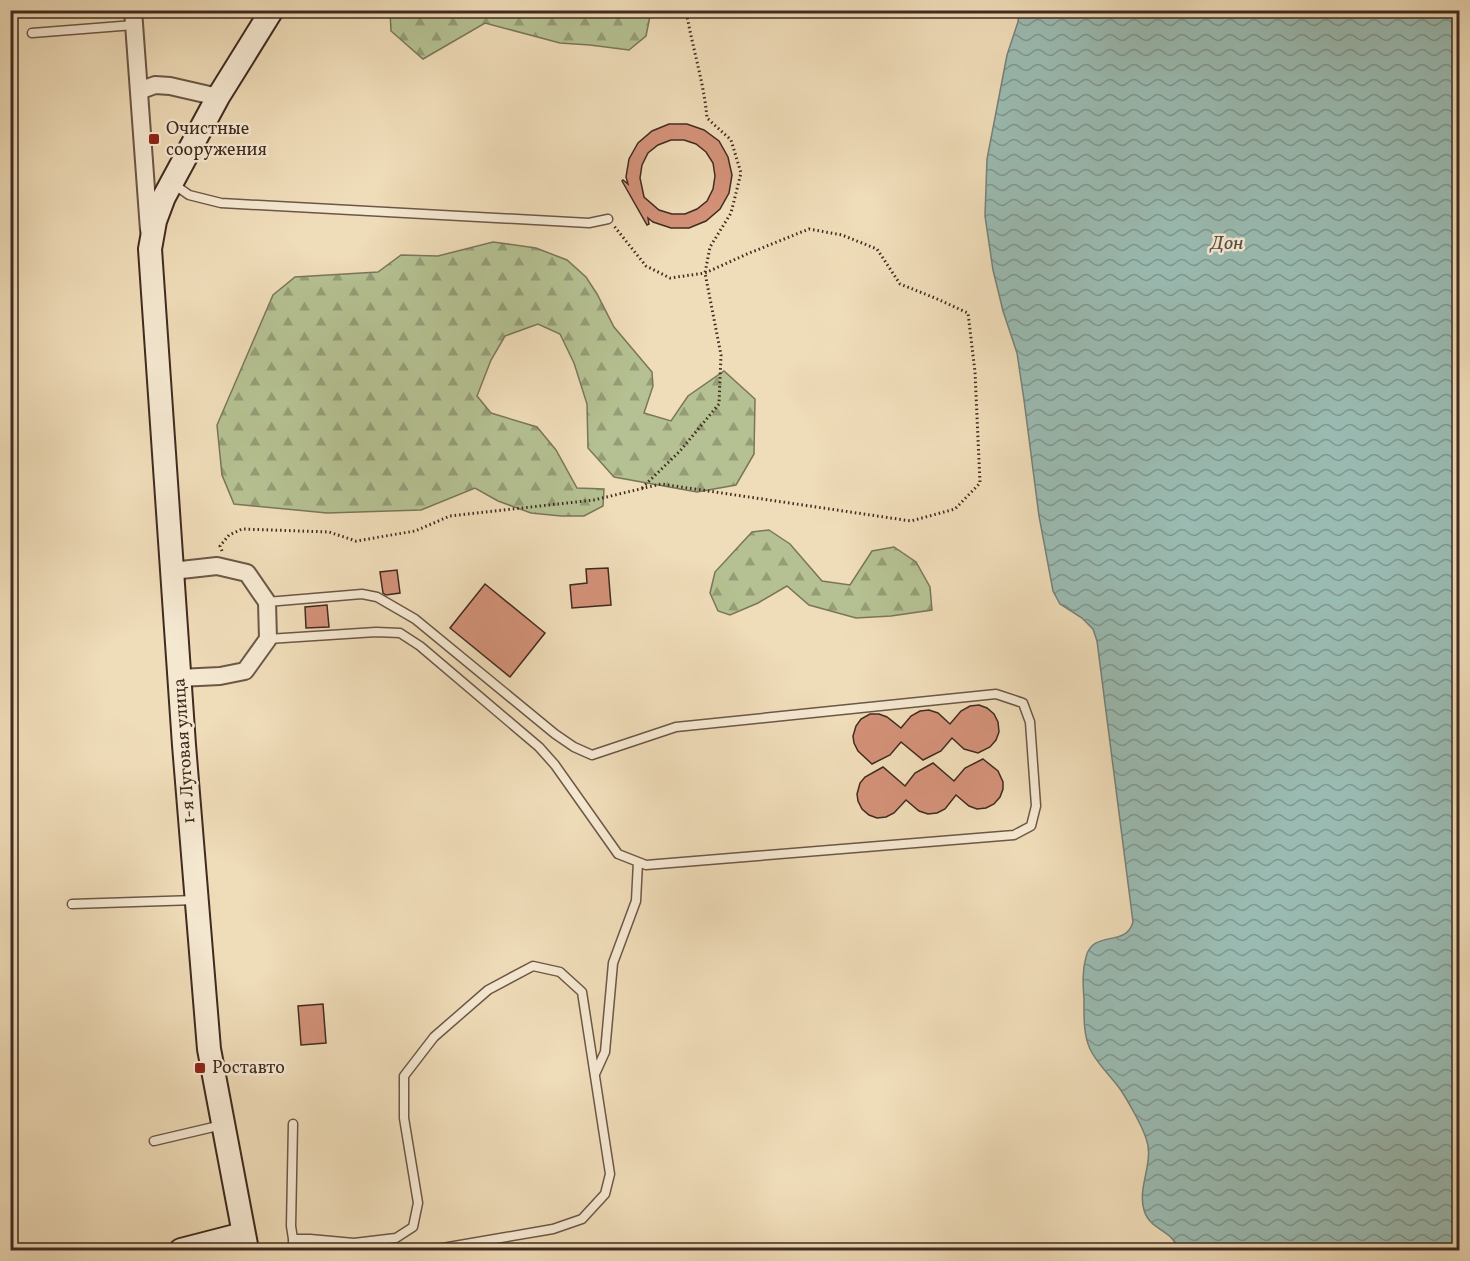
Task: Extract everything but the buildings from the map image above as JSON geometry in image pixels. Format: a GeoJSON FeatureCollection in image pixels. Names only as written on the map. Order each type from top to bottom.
{"type":"FeatureCollection","features":[{"type":"Feature","properties":{"kind":"main road","name":"1-я Луговая улица"},"geometry":{"type":"LineString","coordinates":[[245,1242],[209,1049],[150,249],[156,221],[171,183],[218,98],[272,10]]}},
{"type":"Feature","properties":{"kind":"main road"},"geometry":{"type":"LineString","coordinates":[[181,1251],[245,1242]]}},
{"type":"Feature","properties":{"kind":"street","name":"1-я Луговая улица"},"geometry":{"type":"LineString","coordinates":[[133,18],[150,249]]}},
{"type":"Feature","properties":{"kind":"street"},"geometry":{"type":"LineString","coordinates":[[139,91],[155,85],[170,86],[218,98]]}},
{"type":"Feature","properties":{"kind":"street"},"geometry":{"type":"LineString","coordinates":[[172,571],[217,566],[247,573],[267,602],[268,639],[244,671],[220,676],[180,678]]}},
{"type":"Feature","properties":{"kind":"lane"},"geometry":{"type":"LineString","coordinates":[[32,33],[133,18]]}},
{"type":"Feature","properties":{"kind":"lane"},"geometry":{"type":"LineString","coordinates":[[171,183],[189,195],[221,203],[589,223],[608,219]]}},
{"type":"Feature","properties":{"kind":"lane"},"geometry":{"type":"LineString","coordinates":[[267,602],[362,594],[377,597],[415,619],[555,734],[574,747],[592,755],[676,727],[996,694],[1023,703],[1030,722],[1036,806],[1031,826],[1014,835],[646,865],[618,854],[555,765],[539,747],[420,646],[400,633],[376,632],[268,639]]}},
{"type":"Feature","properties":{"kind":"lane"},"geometry":{"type":"LineString","coordinates":[[595,1075],[605,1053],[613,963],[636,901],[638,862]]}},
{"type":"Feature","properties":{"kind":"lane"},"geometry":{"type":"LineString","coordinates":[[72,904],[197,900]]}},
{"type":"Feature","properties":{"kind":"lane"},"geometry":{"type":"LineString","coordinates":[[293,1239],[354,1243],[396,1238],[413,1227],[418,1203],[404,1118],[404,1076],[434,1037],[488,990],[533,966],[560,972],[582,992],[609,1174],[605,1194],[582,1219],[553,1229],[431,1251]]}},
{"type":"Feature","properties":{"kind":"lane"},"geometry":{"type":"LineString","coordinates":[[293,1251],[291,1226],[294,1124]]}},
{"type":"Feature","properties":{"kind":"lane"},"geometry":{"type":"LineString","coordinates":[[154,1141],[223,1125]]}},
{"type":"Feature","properties":{"kind":"path"},"geometry":{"type":"LineString","coordinates":[[640,489],[680,452],[719,404],[721,355],[705,273],[710,247],[731,213],[741,173],[731,140],[707,118],[705,92],[686,10]]}},
{"type":"Feature","properties":{"kind":"path"},"geometry":{"type":"LineString","coordinates":[[225,568],[220,546],[229,536],[242,529],[328,532],[356,541],[415,531],[450,516],[594,500],[661,484],[911,521],[955,509],[980,483],[975,372],[968,313],[900,284],[877,249],[842,235],[809,229],[705,273],[670,278],[646,266],[608,219]]}},
{"type":"Feature","properties":{"kind":"green space"},"geometry":{"type":"Polygon","coordinates":[[[390,11],[651,11],[646,36],[629,50],[560,43],[485,23],[423,59],[391,31],[390,11]]]}},
{"type":"Feature","properties":{"kind":"green space"},"geometry":{"type":"Polygon","coordinates":[[[493,242],[536,248],[567,260],[586,277],[614,327],[652,372],[653,386],[644,413],[671,421],[688,396],[724,371],[755,399],[754,454],[736,485],[697,492],[614,477],[588,448],[587,404],[574,363],[560,334],[538,324],[505,336],[491,360],[477,396],[491,413],[537,427],[556,450],[577,488],[604,489],[603,506],[584,516],[531,513],[498,501],[475,488],[421,510],[327,513],[234,504],[222,475],[217,425],[273,295],[295,277],[378,272],[401,255],[438,256],[493,242]]]}},
{"type":"Feature","properties":{"kind":"green space"},"geometry":{"type":"Polygon","coordinates":[[[769,530],[790,544],[822,581],[850,585],[872,551],[894,547],[916,562],[930,587],[932,610],[856,618],[809,605],[787,586],[758,603],[730,615],[718,611],[710,593],[715,572],[752,532],[769,530]]]}},
{"type":"Feature","properties":{"kind":"water","name":"Дон"},"geometry":{"type":"Polygon","coordinates":[[[1019,11],[1459,11],[1459,1250],[1179,1250],[1171,1238],[1151,1222],[1144,1210],[1142,1201],[1148,1156],[1146,1138],[1123,1093],[1093,1054],[1086,1037],[1084,1024],[1083,973],[1086,957],[1095,943],[1124,934],[1133,922],[1097,641],[1093,629],[1082,618],[1060,604],[1053,591],[1039,516],[1017,353],[993,270],[985,216],[987,159],[1007,55],[1018,22],[1019,11]]]}},
{"type":"Feature","properties":{"kind":"place","name":"Очистные сооружения"},"geometry":{"type":"Point","coordinates":[154,139]}},
{"type":"Feature","properties":{"kind":"place","name":"Роставто"},"geometry":{"type":"Point","coordinates":[200,1068]}}]}
